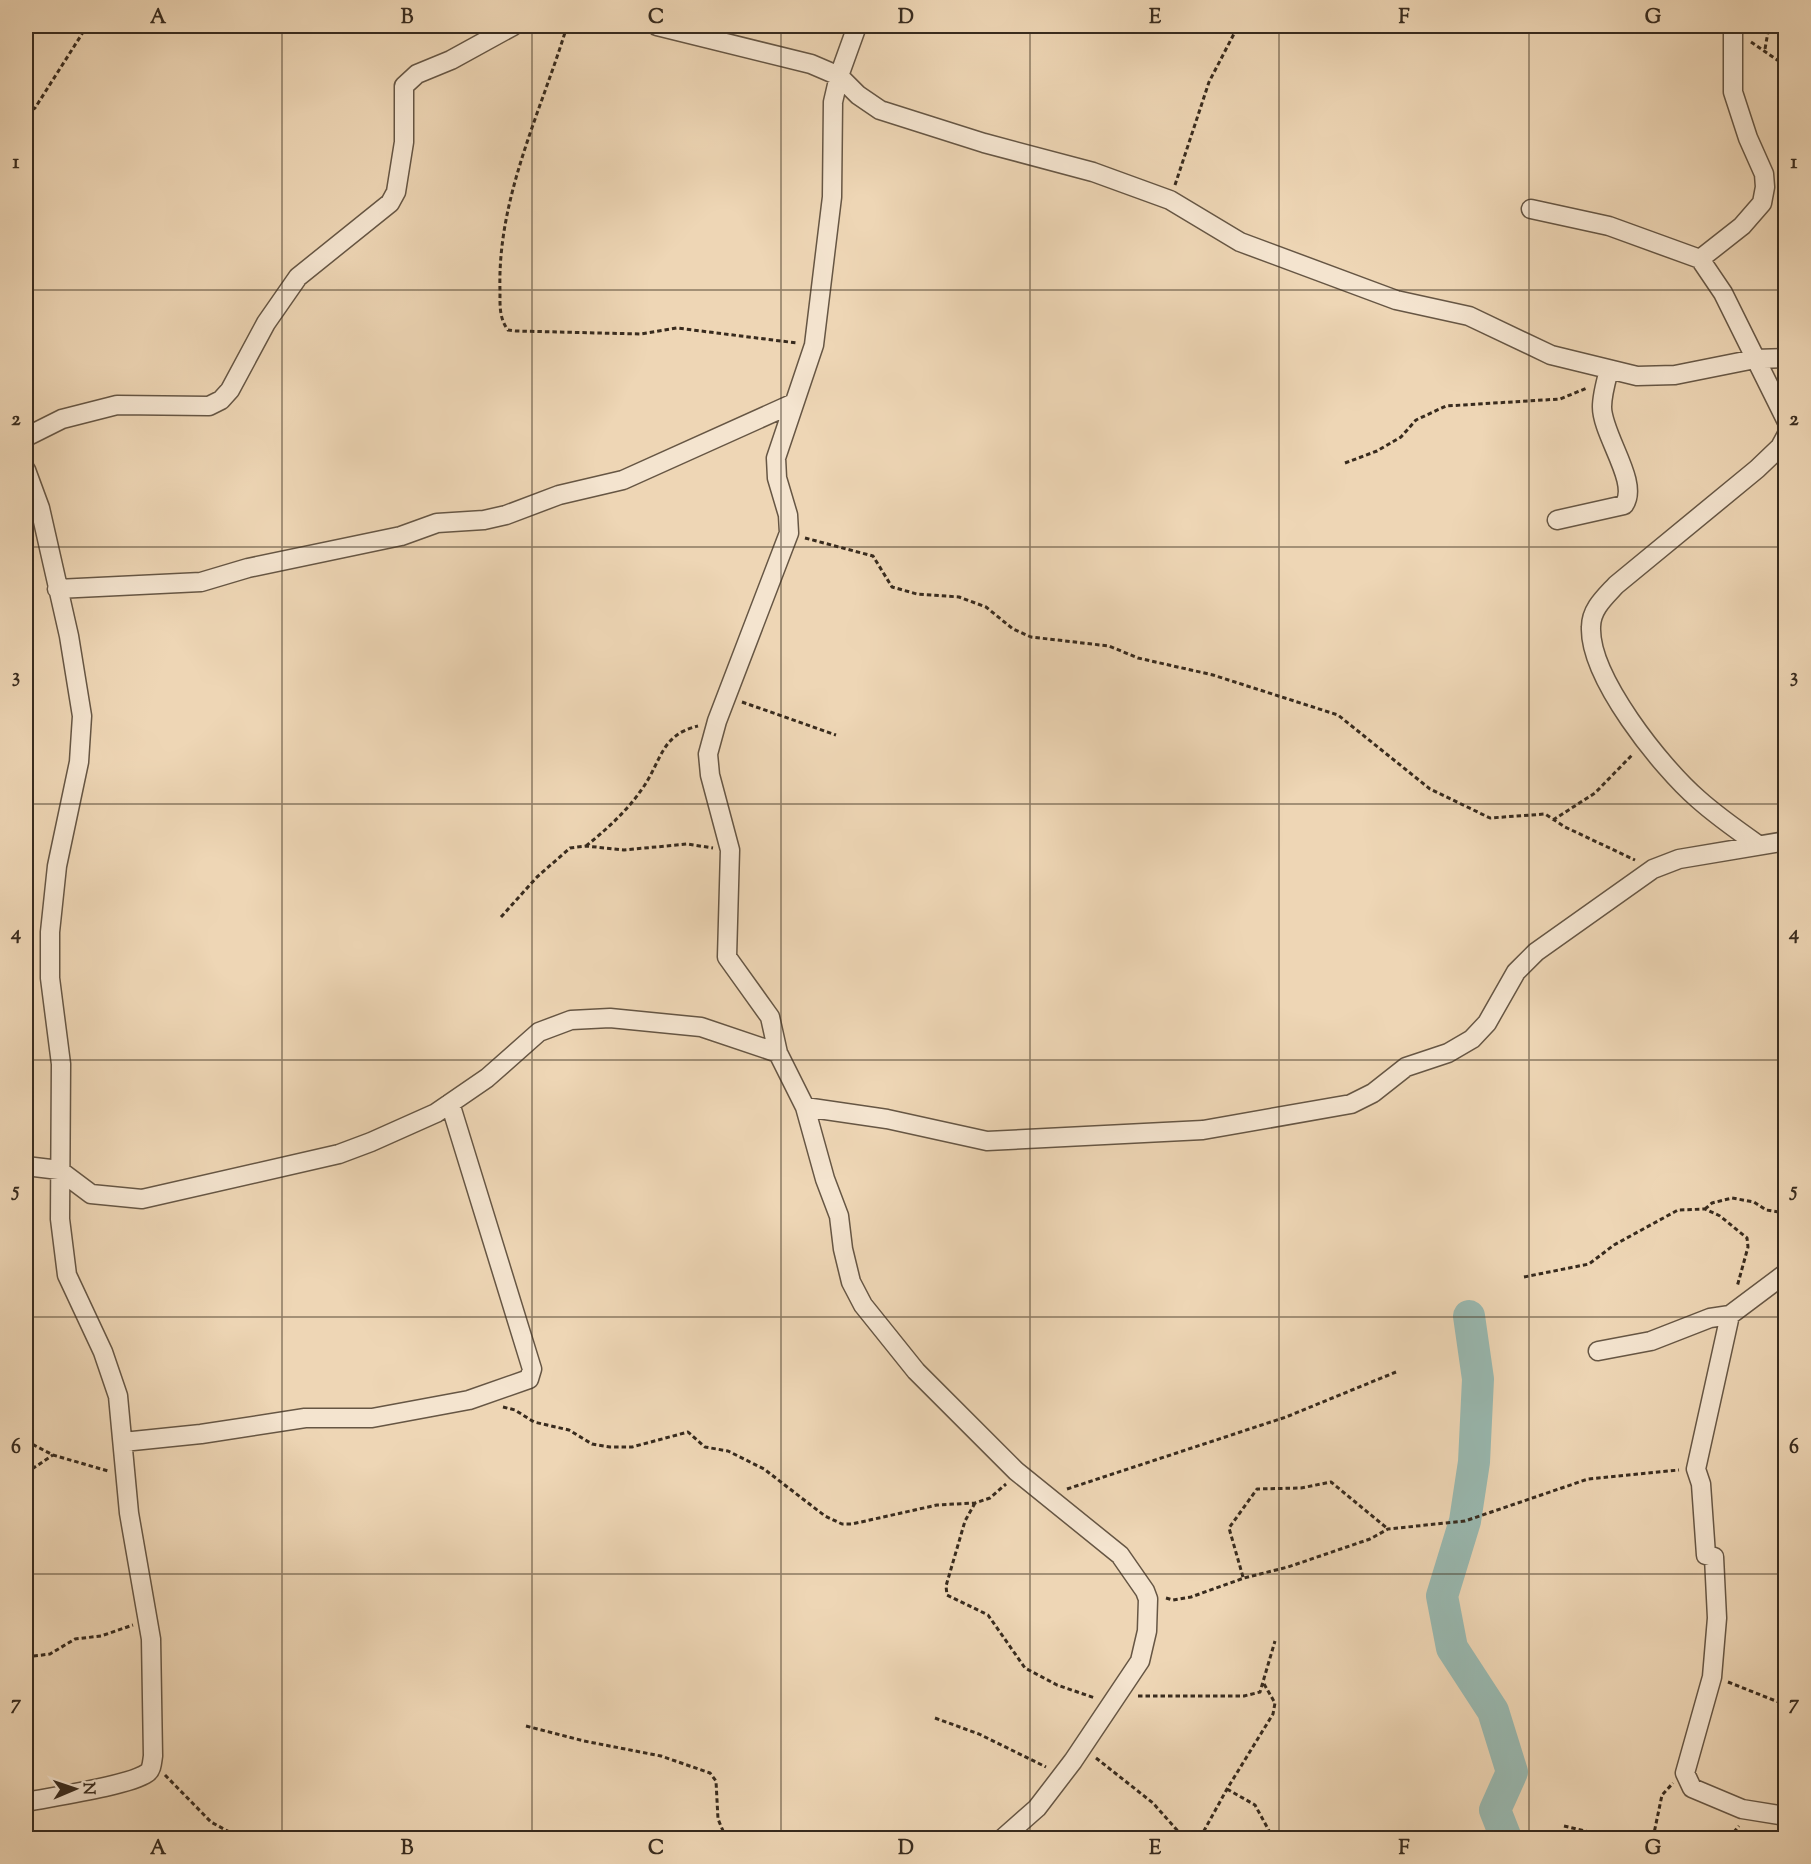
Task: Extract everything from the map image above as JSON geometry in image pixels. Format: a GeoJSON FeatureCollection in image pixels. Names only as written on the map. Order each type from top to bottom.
{"type":"FeatureCollection","features":[{"type":"Feature","properties":{"kind":"street"},"geometry":{"type":"LineString","coordinates":[[26,437],[62,419],[117,405],[209,406],[221,400],[230,390],[266,323],[298,277],[390,203],[399,181],[405,116],[404,86],[409,79],[451,60],[513,26]]}},
{"type":"Feature","properties":{"kind":"street"},"geometry":{"type":"LineString","coordinates":[[657,26],[811,64],[839,76],[858,95],[880,110],[984,143],[1093,172],[1170,200],[1240,242],[1396,300],[1469,316],[1551,355],[1607,376],[1675,375],[1755,360],[1785,358]]}},
{"type":"Feature","properties":{"kind":"street"},"geometry":{"type":"LineString","coordinates":[[857,26],[839,76],[833,102],[832,197],[814,345],[776,458],[777,478],[788,515],[789,533],[717,721],[708,754],[730,850],[727,957],[770,1017],[778,1053],[805,1107],[825,1179],[839,1216],[850,1282],[862,1305],[916,1371],[1045,1497],[1120,1555],[1148,1599],[1148,1623],[1140,1661],[1082,1749],[1037,1808],[1003,1839]]}},
{"type":"Feature","properties":{"kind":"street"},"geometry":{"type":"LineString","coordinates":[[1700,259],[1742,226],[1762,203],[1766,187],[1764,174],[1733,92],[1733,29]]}},
{"type":"Feature","properties":{"kind":"street"},"geometry":{"type":"LineString","coordinates":[[1531,210],[1609,226],[1700,259],[1723,293],[1785,420]]}},
{"type":"Feature","properties":{"kind":"street"},"geometry":{"type":"LineString","coordinates":[[1557,520],[1624,506],[1628,501],[1627,479],[1606,429],[1602,408],[1607,376]]}},
{"type":"Feature","properties":{"kind":"street"},"geometry":{"type":"LineString","coordinates":[[57,589],[201,582],[248,568],[401,536],[437,523],[484,520],[506,515],[559,495],[623,480],[794,403]]}},
{"type":"Feature","properties":{"kind":"street"},"geometry":{"type":"LineString","coordinates":[[1757,844],[1697,798],[1646,739],[1607,686],[1593,653],[1591,626],[1596,606],[1616,585],[1756,469],[1780,447],[1785,436]]}},
{"type":"Feature","properties":{"kind":"street"},"geometry":{"type":"LineString","coordinates":[[26,470],[40,508],[77,678],[82,716],[79,762],[57,866],[50,932],[50,978],[62,1064],[60,1219],[67,1275],[99,1344],[118,1396],[129,1513],[149,1621],[152,1764],[146,1774],[128,1781],[26,1802]]}},
{"type":"Feature","properties":{"kind":"street"},"geometry":{"type":"LineString","coordinates":[[26,520],[40,508]]}},
{"type":"Feature","properties":{"kind":"street"},"geometry":{"type":"LineString","coordinates":[[805,1107],[887,1119],[987,1142],[1203,1130],[1351,1104],[1373,1093],[1406,1067],[1448,1053],[1472,1039],[1486,1023],[1516,972],[1536,952],[1653,869],[1679,859],[1785,840]]}},
{"type":"Feature","properties":{"kind":"street"},"geometry":{"type":"LineString","coordinates":[[26,1166],[59,1170],[91,1194],[150,1197],[339,1154],[417,1123],[488,1078],[539,1032],[555,1024],[571,1020],[610,1018],[701,1027],[778,1053]]}},
{"type":"Feature","properties":{"kind":"street"},"geometry":{"type":"LineString","coordinates":[[123,1442],[201,1434],[305,1418],[372,1418],[469,1400],[529,1379],[532,1369],[450,1103]]}},
{"type":"Feature","properties":{"kind":"street"},"geometry":{"type":"LineString","coordinates":[[1598,1351],[1651,1341],[1710,1318],[1730,1315],[1785,1273]]}},
{"type":"Feature","properties":{"kind":"street"},"geometry":{"type":"LineString","coordinates":[[1730,1315],[1696,1469],[1701,1484],[1706,1555],[1713,1557],[1717,1618],[1712,1677],[1685,1773],[1692,1788],[1742,1809],[1785,1816]]}},
{"type":"Feature","properties":{"kind":"path"},"geometry":{"type":"LineString","coordinates":[[26,114],[35,108],[87,26]]}},
{"type":"Feature","properties":{"kind":"path"},"geometry":{"type":"LineString","coordinates":[[567,26],[520,165],[502,236],[500,280],[503,324],[508,330],[516,331],[596,334],[641,334],[677,328],[814,345]]}},
{"type":"Feature","properties":{"kind":"path"},"geometry":{"type":"LineString","coordinates":[[1170,200],[1209,82],[1238,26]]}},
{"type":"Feature","properties":{"kind":"path"},"geometry":{"type":"LineString","coordinates":[[1765,49],[1769,26]]}},
{"type":"Feature","properties":{"kind":"path"},"geometry":{"type":"LineString","coordinates":[[1733,29],[1765,49],[1785,66]]}},
{"type":"Feature","properties":{"kind":"path"},"geometry":{"type":"LineString","coordinates":[[1345,463],[1393,442],[1416,420],[1446,406],[1560,399],[1607,376]]}},
{"type":"Feature","properties":{"kind":"path"},"geometry":{"type":"LineString","coordinates":[[789,533],[873,556],[892,587],[917,594],[959,597],[986,607],[1013,629],[1031,637],[1110,646],[1138,658],[1213,675],[1338,715],[1430,789],[1490,818],[1545,814],[1552,820],[1653,869]]}},
{"type":"Feature","properties":{"kind":"path"},"geometry":{"type":"LineString","coordinates":[[726,697],[770,710],[836,735]]}},
{"type":"Feature","properties":{"kind":"path"},"geometry":{"type":"LineString","coordinates":[[586,846],[613,824],[642,789],[671,738],[685,729],[717,721]]}},
{"type":"Feature","properties":{"kind":"path"},"geometry":{"type":"LineString","coordinates":[[1552,820],[1595,793],[1646,739]]}},
{"type":"Feature","properties":{"kind":"path"},"geometry":{"type":"LineString","coordinates":[[501,917],[552,861],[566,850],[586,846],[624,850],[687,844],[730,850]]}},
{"type":"Feature","properties":{"kind":"path"},"geometry":{"type":"LineString","coordinates":[[1706,1209],[1712,1203],[1731,1198],[1754,1202],[1766,1210],[1785,1213]]}},
{"type":"Feature","properties":{"kind":"path"},"geometry":{"type":"LineString","coordinates":[[1524,1277],[1589,1264],[1614,1245],[1668,1215],[1685,1209],[1706,1209],[1720,1216],[1747,1238],[1748,1247],[1730,1315]]}},
{"type":"Feature","properties":{"kind":"path"},"geometry":{"type":"LineString","coordinates":[[1045,1497],[1286,1417],[1396,1372]]}},
{"type":"Feature","properties":{"kind":"path"},"geometry":{"type":"LineString","coordinates":[[469,1400],[515,1410],[534,1422],[554,1425],[591,1444],[610,1447],[632,1447],[688,1432],[705,1447],[728,1451],[764,1469],[803,1501],[842,1524],[852,1524],[937,1505],[975,1503],[1002,1489],[1008,1481],[1010,1465]]}},
{"type":"Feature","properties":{"kind":"path"},"geometry":{"type":"LineString","coordinates":[[26,1441],[53,1455],[127,1477]]}},
{"type":"Feature","properties":{"kind":"path"},"geometry":{"type":"LineString","coordinates":[[26,1473],[53,1455]]}},
{"type":"Feature","properties":{"kind":"path"},"geometry":{"type":"LineString","coordinates":[[1145,1591],[1173,1600],[1182,1599],[1244,1578],[1288,1568],[1370,1539],[1388,1529],[1465,1521],[1588,1479],[1696,1469]]}},
{"type":"Feature","properties":{"kind":"path"},"geometry":{"type":"LineString","coordinates":[[1244,1578],[1229,1528],[1257,1489],[1301,1488],[1332,1482],[1388,1529]]}},
{"type":"Feature","properties":{"kind":"path"},"geometry":{"type":"LineString","coordinates":[[975,1503],[964,1521],[946,1586],[947,1595],[987,1615],[1025,1668],[1057,1685],[1115,1700],[1244,1696],[1260,1692],[1275,1641]]}},
{"type":"Feature","properties":{"kind":"path"},"geometry":{"type":"LineString","coordinates":[[26,1657],[50,1654],[75,1639],[101,1636],[117,1628],[149,1621]]}},
{"type":"Feature","properties":{"kind":"path"},"geometry":{"type":"LineString","coordinates":[[1712,1677],[1785,1705]]}},
{"type":"Feature","properties":{"kind":"path"},"geometry":{"type":"LineString","coordinates":[[1200,1839],[1227,1789],[1273,1714],[1275,1704],[1264,1684]]}},
{"type":"Feature","properties":{"kind":"path"},"geometry":{"type":"LineString","coordinates":[[935,1718],[979,1734],[1061,1775]]}},
{"type":"Feature","properties":{"kind":"path"},"geometry":{"type":"LineString","coordinates":[[526,1726],[584,1741],[661,1756],[710,1773],[716,1781],[718,1819],[726,1839]]}},
{"type":"Feature","properties":{"kind":"path"},"geometry":{"type":"LineString","coordinates":[[1082,1749],[1153,1803],[1184,1839]]}},
{"type":"Feature","properties":{"kind":"path"},"geometry":{"type":"LineString","coordinates":[[152,1764],[170,1778],[211,1822],[233,1834],[234,1839]]}},
{"type":"Feature","properties":{"kind":"path"},"geometry":{"type":"LineString","coordinates":[[1653,1839],[1662,1795],[1666,1788],[1678,1783],[1676,1791]]}},
{"type":"Feature","properties":{"kind":"path"},"geometry":{"type":"LineString","coordinates":[[1227,1789],[1255,1805],[1273,1839]]}},
{"type":"Feature","properties":{"kind":"path"},"geometry":{"type":"LineString","coordinates":[[1564,1826],[1615,1839]]}},
{"type":"Feature","properties":{"kind":"waterway"},"geometry":{"type":"LineString","coordinates":[[1469,1316],[1478,1379],[1474,1462],[1465,1521],[1442,1596],[1452,1648],[1493,1711],[1512,1772],[1495,1810],[1506,1838]]}}]}
